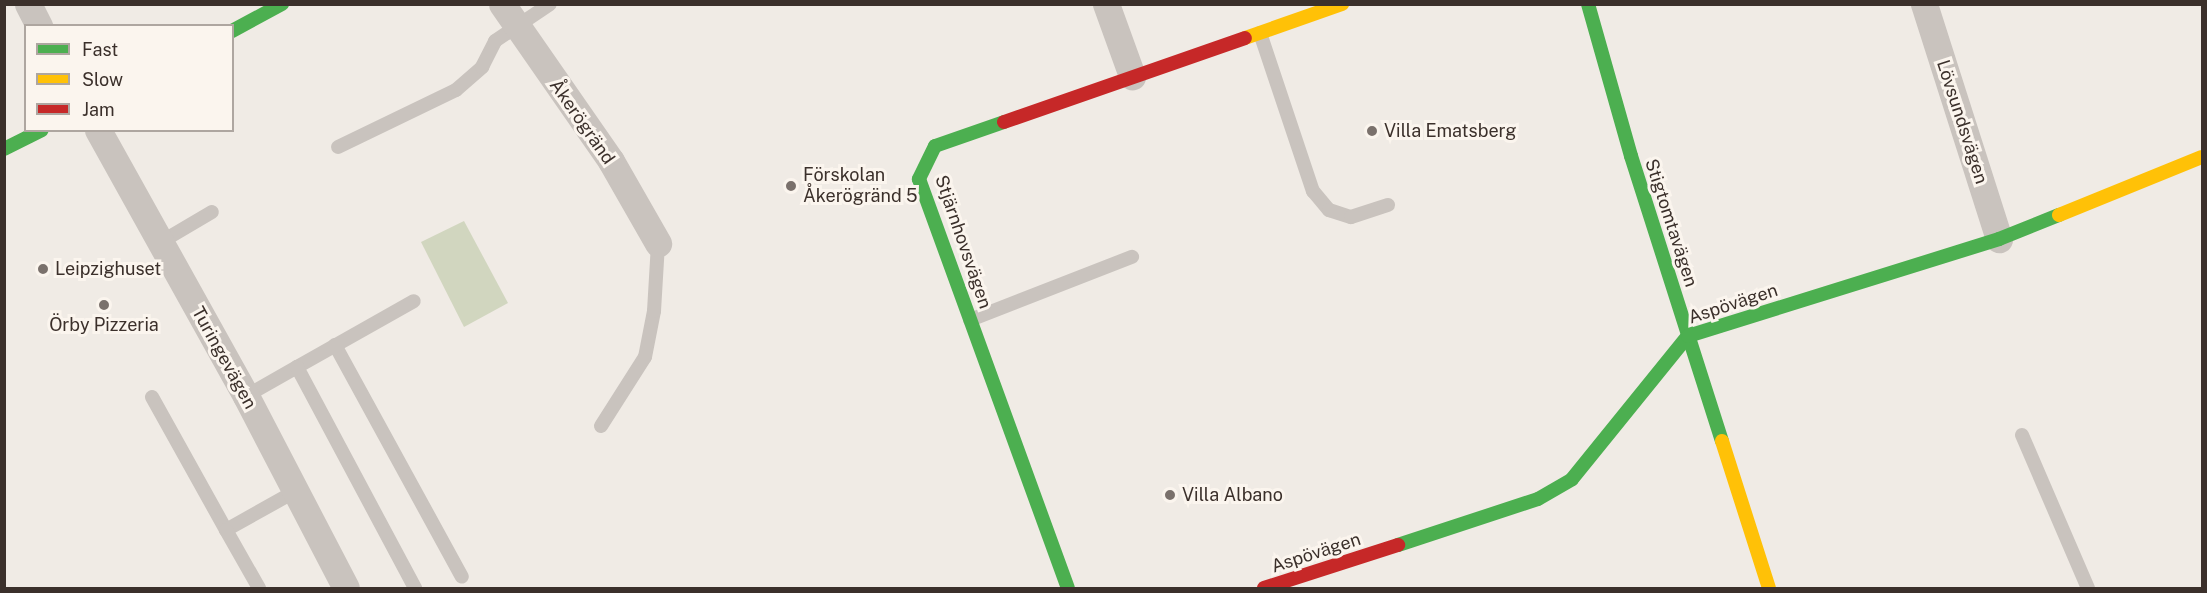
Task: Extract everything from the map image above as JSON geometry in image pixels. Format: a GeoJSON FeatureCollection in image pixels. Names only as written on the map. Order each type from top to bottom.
{"type":"FeatureCollection","features":[{"type":"Feature","properties":{"kind":"street"},"geometry":{"type":"LineString","coordinates":[[28,4],[38,24]]}},
{"type":"Feature","properties":{"kind":"street"},"geometry":{"type":"LineString","coordinates":[[234,30],[282,4]]}},
{"type":"Feature","properties":{"kind":"street"},"geometry":{"type":"LineString","coordinates":[[1106,4],[1132,76]]}},
{"type":"Feature","properties":{"kind":"street","name":"Stjärnhovsvägen"},"geometry":{"type":"LineString","coordinates":[[1068,588],[919,179],[935,146],[1342,4]]}},
{"type":"Feature","properties":{"kind":"street","name":"Stigtomtavägen"},"geometry":{"type":"LineString","coordinates":[[1588,4],[1688,336],[1769,588]]}},
{"type":"Feature","properties":{"kind":"street","name":"Lövsundsvägen"},"geometry":{"type":"LineString","coordinates":[[1924,4],[1999,239]]}},
{"type":"Feature","properties":{"kind":"street","name":"Åkerögränd"},"geometry":{"type":"LineString","coordinates":[[509,15],[611,161],[658,243]]}},
{"type":"Feature","properties":{"kind":"street"},"geometry":{"type":"LineString","coordinates":[[4,149],[38,132]]}},
{"type":"Feature","properties":{"kind":"street","name":"Turingevägen"},"geometry":{"type":"LineString","coordinates":[[99,132],[246,396],[346,588]]}},
{"type":"Feature","properties":{"kind":"street","name":"Aspövägen"},"geometry":{"type":"LineString","coordinates":[[1264,588],[1538,500],[1572,479],[1595,454],[1688,336],[1999,239],[2202,158]]}},
{"type":"Feature","properties":{"kind":"lane"},"geometry":{"type":"LineString","coordinates":[[338,147],[456,90],[482,67],[509,15],[550,4]]}},
{"type":"Feature","properties":{"kind":"lane"},"geometry":{"type":"LineString","coordinates":[[1260,33],[1313,191],[1329,210],[1351,217],[1388,205]]}},
{"type":"Feature","properties":{"kind":"lane"},"geometry":{"type":"LineString","coordinates":[[160,242],[212,212]]}},
{"type":"Feature","properties":{"kind":"lane"},"geometry":{"type":"LineString","coordinates":[[602,426],[645,357],[654,311],[658,243]]}},
{"type":"Feature","properties":{"kind":"lane"},"geometry":{"type":"LineString","coordinates":[[970,320],[1132,257]]}},
{"type":"Feature","properties":{"kind":"lane"},"geometry":{"type":"LineString","coordinates":[[246,396],[414,301]]}},
{"type":"Feature","properties":{"kind":"lane"},"geometry":{"type":"LineString","coordinates":[[335,345],[462,577]]}},
{"type":"Feature","properties":{"kind":"lane"},"geometry":{"type":"LineString","coordinates":[[297,367],[415,588]]}},
{"type":"Feature","properties":{"kind":"lane"},"geometry":{"type":"LineString","coordinates":[[153,397],[259,588]]}},
{"type":"Feature","properties":{"kind":"lane"},"geometry":{"type":"LineString","coordinates":[[2022,435],[2088,588]]}},
{"type":"Feature","properties":{"kind":"lane"},"geometry":{"type":"LineString","coordinates":[[226,530],[294,492]]}},
{"type":"Feature","properties":{"kind":"green space"},"geometry":{"type":"Polygon","coordinates":[[[464,221],[508,303],[464,327],[421,242],[464,221]]]}},
{"type":"Feature","properties":{"kind":"traffic: fast"},"geometry":{"type":"LineString","coordinates":[[234,30],[282,4]]}},
{"type":"Feature","properties":{"kind":"traffic: fast"},"geometry":{"type":"LineString","coordinates":[[1588,4],[1631,156],[1722,441]]}},
{"type":"Feature","properties":{"kind":"traffic: fast"},"geometry":{"type":"LineString","coordinates":[[1004,122],[935,146],[919,179],[1068,588]]}},
{"type":"Feature","properties":{"kind":"traffic: fast"},"geometry":{"type":"LineString","coordinates":[[4,149],[38,132]]}},
{"type":"Feature","properties":{"kind":"traffic: fast"},"geometry":{"type":"LineString","coordinates":[[1398,545],[1538,499],[1572,479],[1688,336],[1999,239],[2059,215]]}},
{"type":"Feature","properties":{"kind":"traffic: slow"},"geometry":{"type":"LineString","coordinates":[[1245,38],[1342,4]]}},
{"type":"Feature","properties":{"kind":"traffic: slow"},"geometry":{"type":"LineString","coordinates":[[2059,215],[2202,157]]}},
{"type":"Feature","properties":{"kind":"traffic: slow"},"geometry":{"type":"LineString","coordinates":[[1722,441],[1769,588]]}},
{"type":"Feature","properties":{"kind":"traffic: jam"},"geometry":{"type":"LineString","coordinates":[[1004,122],[1245,38]]}},
{"type":"Feature","properties":{"kind":"traffic: jam"},"geometry":{"type":"LineString","coordinates":[[1264,588],[1398,545]]}},
{"type":"Feature","properties":{"kind":"place","name":"Villa Ematsberg"},"geometry":{"type":"Point","coordinates":[1372,131]}},
{"type":"Feature","properties":{"kind":"place","name":"Förskolan Åkerögränd 5"},"geometry":{"type":"Point","coordinates":[791,186]}},
{"type":"Feature","properties":{"kind":"place","name":"Leipzighuset"},"geometry":{"type":"Point","coordinates":[43,269]}},
{"type":"Feature","properties":{"kind":"place","name":"Örby Pizzeria"},"geometry":{"type":"Point","coordinates":[104,305]}},
{"type":"Feature","properties":{"kind":"place","name":"Villa Albano"},"geometry":{"type":"Point","coordinates":[1170,495]}}]}
